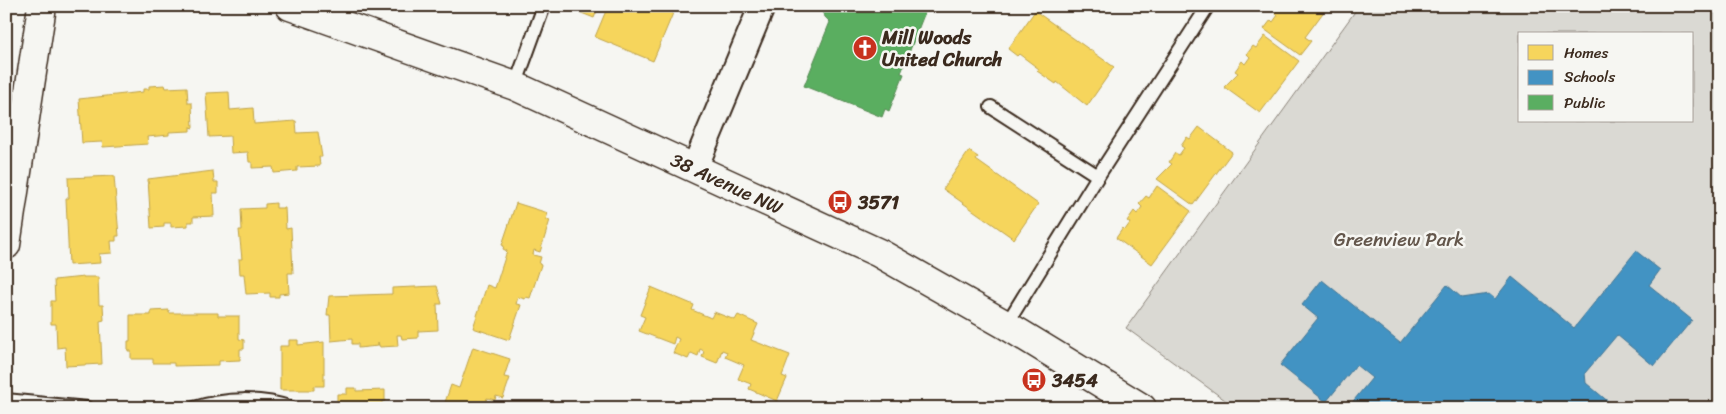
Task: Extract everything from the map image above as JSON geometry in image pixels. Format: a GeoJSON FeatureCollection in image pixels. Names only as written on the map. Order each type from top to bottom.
{"type":"FeatureCollection","features":[{"type":"Feature","properties":{"kind":"street"},"geometry":{"type":"LineString","coordinates":[[6,244],[42,6]]}},
{"type":"Feature","properties":{"kind":"street","name":"38 Avenue NW"},"geometry":{"type":"LineString","coordinates":[[290,6],[515,86],[879,253],[1006,325],[1142,408]]}},
{"type":"Feature","properties":{"kind":"street"},"geometry":{"type":"LineString","coordinates":[[695,167],[762,6]]}},
{"type":"Feature","properties":{"kind":"lane"},"geometry":{"type":"LineString","coordinates":[[515,86],[544,6]]}},
{"type":"Feature","properties":{"kind":"lane"},"geometry":{"type":"LineString","coordinates":[[1006,325],[1098,176],[1208,6]]}},
{"type":"Feature","properties":{"kind":"lane"},"geometry":{"type":"LineString","coordinates":[[991,107],[1098,176]]}},
{"type":"Feature","properties":{"kind":"lane"},"geometry":{"type":"LineString","coordinates":[[6,400],[87,408]]}},
{"type":"Feature","properties":{"kind":"lane"},"geometry":{"type":"LineString","coordinates":[[194,408],[215,401],[272,400],[292,408]]}},
{"type":"Feature","properties":{"kind":"green space","name":"Greenview Park"},"geometry":{"type":"Polygon","coordinates":[[[1359,6],[1720,6],[1720,408],[1236,408],[1126,328],[1359,6]]]}},
{"type":"Feature","properties":{"kind":"building: Homes"},"geometry":{"type":"Polygon","coordinates":[[[564,6],[599,6],[594,18],[564,6]]]}},
{"type":"Feature","properties":{"kind":"building: Homes"},"geometry":{"type":"Polygon","coordinates":[[[608,6],[676,6],[653,61],[595,37],[608,6]]]}},
{"type":"Feature","properties":{"kind":"building: Homes"},"geometry":{"type":"Polygon","coordinates":[[[1280,6],[1328,6],[1305,37],[1311,41],[1300,55],[1264,29],[1278,15],[1275,13],[1280,6]]]}},
{"type":"Feature","properties":{"kind":"building: Homes"},"geometry":{"type":"Polygon","coordinates":[[[1035,11],[1114,67],[1087,106],[1057,82],[1056,84],[1037,71],[1039,69],[1019,54],[1017,56],[1008,49],[1035,11]]]}},
{"type":"Feature","properties":{"kind":"building: Homes"},"geometry":{"type":"Polygon","coordinates":[[[1265,36],[1299,61],[1260,113],[1224,87],[1238,73],[1235,71],[1242,61],[1245,64],[1250,57],[1247,54],[1253,46],[1256,48],[1265,36]]]}},
{"type":"Feature","properties":{"kind":"building: Homes"},"geometry":{"type":"Polygon","coordinates":[[[165,85],[166,88],[187,87],[188,103],[192,103],[193,128],[190,127],[190,131],[169,132],[169,135],[147,137],[148,144],[103,147],[102,142],[82,143],[79,99],[143,92],[143,89],[149,89],[149,86],[165,85]]]}},
{"type":"Feature","properties":{"kind":"building: Homes"},"geometry":{"type":"Polygon","coordinates":[[[229,92],[230,110],[253,108],[254,124],[296,121],[297,133],[318,132],[322,157],[319,157],[320,166],[297,167],[297,171],[274,173],[273,167],[252,168],[248,152],[231,153],[230,136],[209,137],[206,93],[229,92]]]}},
{"type":"Feature","properties":{"kind":"building: Homes"},"geometry":{"type":"Polygon","coordinates":[[[1199,127],[1232,152],[1193,205],[1157,179],[1172,164],[1169,162],[1175,153],[1179,155],[1184,148],[1181,146],[1187,137],[1190,139],[1199,127]]]}},
{"type":"Feature","properties":{"kind":"building: Homes"},"geometry":{"type":"Polygon","coordinates":[[[969,151],[978,157],[976,160],[1038,204],[1014,239],[943,189],[969,151]]]}},
{"type":"Feature","properties":{"kind":"building: Homes"},"geometry":{"type":"Polygon","coordinates":[[[213,171],[214,182],[218,182],[218,193],[213,193],[214,216],[193,217],[193,222],[188,222],[188,226],[171,227],[171,223],[164,223],[164,227],[151,228],[148,179],[213,171]]]}},
{"type":"Feature","properties":{"kind":"building: Homes"},"geometry":{"type":"Polygon","coordinates":[[[114,176],[119,236],[116,236],[116,241],[111,241],[112,253],[99,254],[100,263],[69,265],[66,198],[69,198],[68,178],[114,176]]]}},
{"type":"Feature","properties":{"kind":"building: Homes"},"geometry":{"type":"Polygon","coordinates":[[[1157,186],[1191,211],[1152,264],[1116,238],[1123,228],[1125,230],[1130,223],[1127,221],[1134,211],[1137,214],[1142,207],[1139,204],[1146,196],[1149,198],[1157,186]]]}},
{"type":"Feature","properties":{"kind":"building: Homes"},"geometry":{"type":"Polygon","coordinates":[[[276,203],[276,208],[285,208],[286,229],[291,228],[293,273],[288,273],[289,293],[279,294],[279,297],[270,297],[270,293],[246,294],[244,274],[240,274],[239,259],[242,259],[239,230],[242,230],[241,209],[265,208],[265,204],[276,203]]]}},
{"type":"Feature","properties":{"kind":"building: Homes"},"geometry":{"type":"Polygon","coordinates":[[[516,203],[548,213],[546,219],[550,220],[540,252],[534,250],[533,255],[541,257],[539,264],[541,265],[530,298],[518,297],[516,304],[521,305],[509,340],[473,328],[487,285],[495,288],[507,251],[503,249],[504,246],[502,245],[516,203]]]}},
{"type":"Feature","properties":{"kind":"building: Homes"},"geometry":{"type":"Polygon","coordinates":[[[98,277],[99,305],[103,305],[104,320],[100,321],[102,364],[66,366],[65,347],[57,348],[56,324],[51,324],[51,301],[55,301],[54,280],[98,277]]]}},
{"type":"Feature","properties":{"kind":"building: Homes"},"geometry":{"type":"Polygon","coordinates":[[[437,286],[442,304],[437,304],[438,330],[418,331],[418,338],[402,339],[401,335],[397,335],[398,346],[380,347],[378,343],[378,346],[358,348],[358,344],[352,344],[352,339],[331,341],[330,315],[327,315],[329,296],[392,294],[392,288],[437,286]]]}},
{"type":"Feature","properties":{"kind":"building: Homes"},"geometry":{"type":"Polygon","coordinates":[[[651,287],[694,305],[692,310],[711,318],[714,312],[735,320],[738,315],[758,324],[751,340],[790,355],[782,376],[787,378],[777,401],[749,389],[751,384],[738,379],[744,365],[725,357],[727,352],[722,350],[717,363],[702,357],[704,351],[700,349],[698,356],[691,353],[688,359],[673,353],[679,339],[675,337],[673,344],[639,331],[645,317],[640,315],[651,287]]]}},
{"type":"Feature","properties":{"kind":"building: Homes"},"geometry":{"type":"Polygon","coordinates":[[[169,310],[169,313],[218,313],[218,316],[239,316],[239,339],[244,340],[244,349],[240,349],[240,360],[219,361],[219,365],[174,366],[174,363],[153,363],[153,359],[131,359],[131,351],[128,351],[130,315],[151,315],[151,311],[169,310]]]}},
{"type":"Feature","properties":{"kind":"building: Homes"},"geometry":{"type":"Polygon","coordinates":[[[289,340],[298,340],[298,345],[324,342],[324,386],[314,386],[314,390],[280,390],[280,346],[289,346],[289,340]]]}},
{"type":"Feature","properties":{"kind":"building: Homes"},"geometry":{"type":"Polygon","coordinates":[[[473,347],[510,359],[504,377],[510,378],[503,398],[496,396],[495,400],[487,398],[485,404],[492,406],[491,408],[443,408],[451,385],[459,388],[473,347]]]}},
{"type":"Feature","properties":{"kind":"building: Homes"},"geometry":{"type":"Polygon","coordinates":[[[347,388],[356,388],[356,391],[385,390],[385,401],[382,401],[382,408],[337,408],[337,394],[347,394],[347,388]]]}},
{"type":"Feature","properties":{"kind":"building: Schools"},"geometry":{"type":"Polygon","coordinates":[[[1636,251],[1660,270],[1649,285],[1692,320],[1654,366],[1617,335],[1585,373],[1586,383],[1616,408],[1353,408],[1350,405],[1372,378],[1356,365],[1326,402],[1280,365],[1318,318],[1302,305],[1322,280],[1400,343],[1447,285],[1462,298],[1489,294],[1495,299],[1512,277],[1574,328],[1636,251]]]}},
{"type":"Feature","properties":{"kind":"building: Public","name":"Mill Woods United Church"},"geometry":{"type":"Polygon","coordinates":[[[820,6],[927,7],[901,73],[904,74],[889,111],[885,109],[882,117],[804,86],[830,22],[825,17],[820,6]]]}},
{"type":"Feature","properties":{"kind":"place","name":"Mill Woods United Church"},"geometry":{"type":"Point","coordinates":[865,48]}},
{"type":"Feature","properties":{"kind":"place","name":"3571"},"geometry":{"type":"Point","coordinates":[840,202]}},
{"type":"Feature","properties":{"kind":"place","name":"3454"},"geometry":{"type":"Point","coordinates":[1034,380]}}]}
